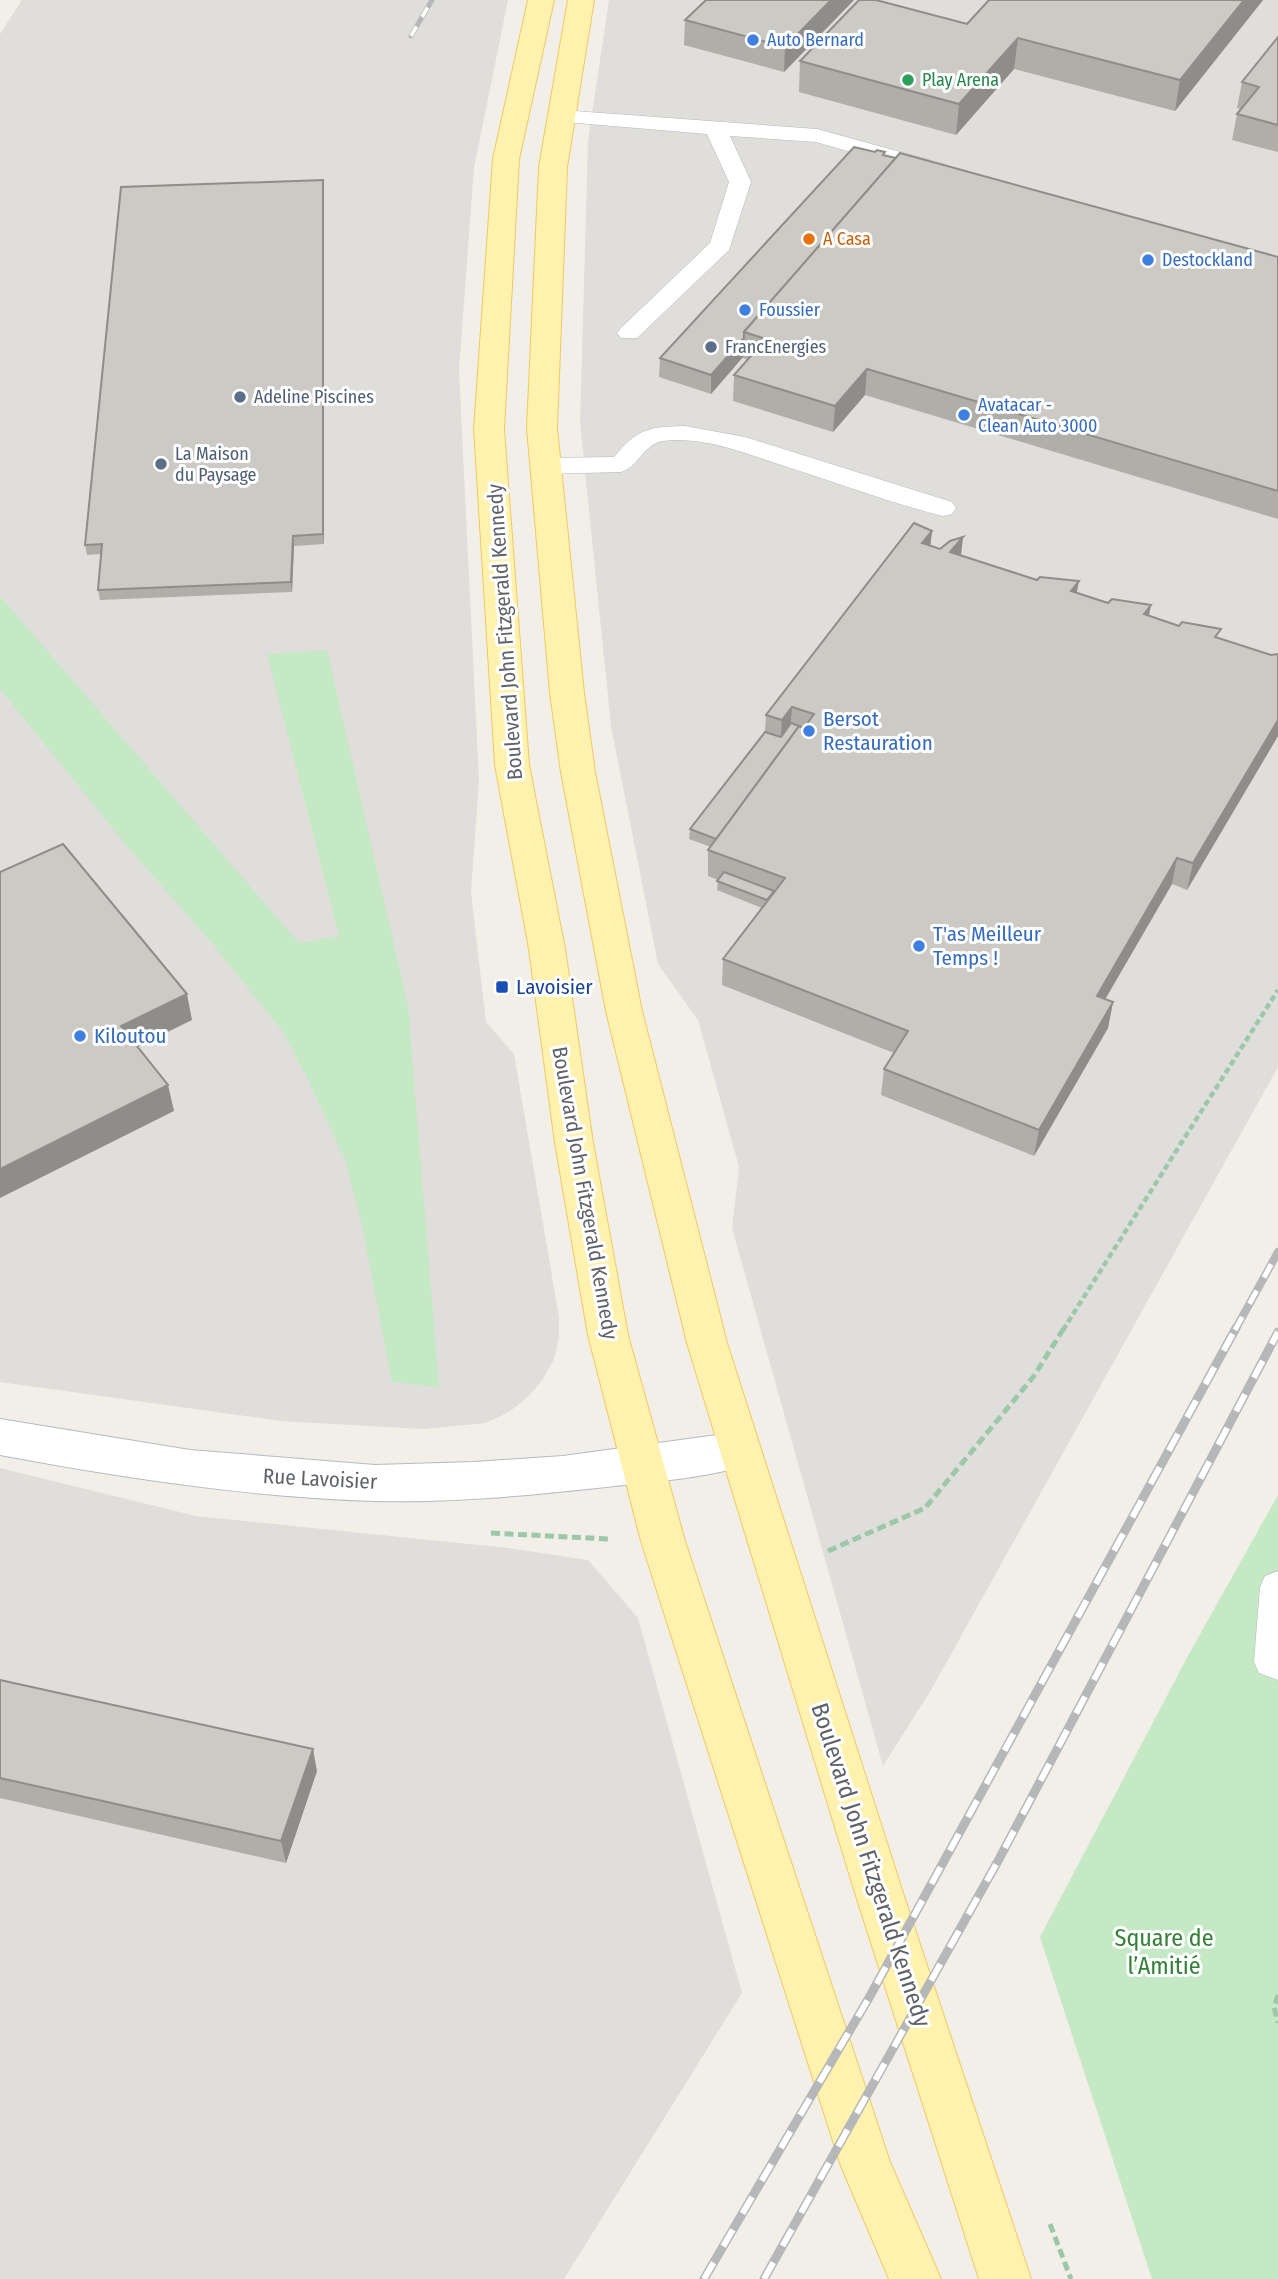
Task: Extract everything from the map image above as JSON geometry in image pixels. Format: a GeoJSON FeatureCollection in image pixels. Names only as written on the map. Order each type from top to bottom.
{"type":"FeatureCollection","features":[{"type":"Feature","properties":{"kind":"main road","name":"Boulevard John Fitzgerald Kennedy"},"geometry":{"type":"LineString","coordinates":[[541,0],[506,159],[489,429],[512,765],[547,949],[574,1143],[608,1335],[667,1554],[866,2166],[915,2279]]}},
{"type":"Feature","properties":{"kind":"main road","name":"Boulevard John Fitzgerald Kennedy"},"geometry":{"type":"LineString","coordinates":[[581,0],[553,167],[542,428],[575,745],[621,997],[707,1343],[739,1450],[1005,2279]]}},
{"type":"Feature","properties":{"kind":"main road"},"geometry":{"type":"LineString","coordinates":[[866,2166],[888,2279]]}},
{"type":"Feature","properties":{"kind":"street","name":"Rue Lavoisier"},"geometry":{"type":"LineString","coordinates":[[0,1437],[100,1457],[240,1474],[383,1483],[544,1476],[643,1467]]}},
{"type":"Feature","properties":{"kind":"street"},"geometry":{"type":"LineString","coordinates":[[643,1467],[739,1450]]}},
{"type":"Feature","properties":{"kind":"lane"},"geometry":{"type":"LineString","coordinates":[[561,117],[817,136],[951,173]]}},
{"type":"Feature","properties":{"kind":"lane"},"geometry":{"type":"LineString","coordinates":[[629,333],[721,245],[740,182],[715,127]]}},
{"type":"Feature","properties":{"kind":"lane"},"geometry":{"type":"LineString","coordinates":[[546,466],[621,464],[640,441],[656,434],[685,433],[736,442],[943,508]]}},
{"type":"Feature","properties":{"kind":"lane"},"geometry":{"type":"LineString","coordinates":[[1275,1663],[1278,1587]]}},
{"type":"Feature","properties":{"kind":"path"},"geometry":{"type":"LineString","coordinates":[[822,1553],[925,1508],[1034,1376],[1278,990]]}},
{"type":"Feature","properties":{"kind":"path"},"geometry":{"type":"LineString","coordinates":[[1278,1995],[1274,2007],[1278,2023]]}},
{"type":"Feature","properties":{"kind":"shaded area"},"geometry":{"type":"Polygon","coordinates":[[[22,0],[508,0],[474,168],[459,370],[479,781],[471,892],[486,1022],[514,1054],[559,1317],[559,1338],[554,1359],[543,1379],[528,1397],[509,1412],[486,1423],[423,1429],[281,1421],[0,1382],[0,34],[22,0]]]}},
{"type":"Feature","properties":{"kind":"shaded area"},"geometry":{"type":"Polygon","coordinates":[[[609,0],[1278,0],[1278,1067],[931,1690],[883,1766],[732,1228],[739,1167],[698,1020],[658,964],[611,726],[580,422],[588,141],[609,0]]]}},
{"type":"Feature","properties":{"kind":"shaded area"},"geometry":{"type":"Polygon","coordinates":[[[0,1468],[196,1516],[508,1548],[588,1560],[638,1618],[742,1993],[564,2279],[0,2279],[0,1468]]]}},
{"type":"Feature","properties":{"kind":"green space"},"geometry":{"type":"Polygon","coordinates":[[[0,596],[299,943],[339,936],[267,654],[327,650],[408,1006],[439,1387],[392,1382],[362,1225],[345,1160],[283,1032],[0,689],[0,596]]]}},
{"type":"Feature","properties":{"kind":"green space","name":"Square de l’Amitié"},"geometry":{"type":"Polygon","coordinates":[[[1278,1495],[1278,2279],[1152,2279],[1040,1937],[1189,1654],[1278,1495]]]}},
{"type":"Feature","properties":{"kind":"building"},"geometry":{"type":"Polygon","coordinates":[[[706,0],[831,0],[785,47],[685,20],[706,0]]]}},
{"type":"Feature","properties":{"kind":"building"},"geometry":{"type":"Polygon","coordinates":[[[859,0],[876,0],[967,24],[989,0],[1244,0],[1180,80],[1018,38],[959,104],[800,61],[859,0]]]}},
{"type":"Feature","properties":{"kind":"building"},"geometry":{"type":"Polygon","coordinates":[[[1278,37],[1278,125],[1237,114],[1259,87],[1242,82],[1278,37]]]}},
{"type":"Feature","properties":{"kind":"building"},"geometry":{"type":"Polygon","coordinates":[[[854,147],[885,152],[883,155],[896,158],[744,332],[744,338],[711,375],[660,358],[854,147]]]}},
{"type":"Feature","properties":{"kind":"building"},"geometry":{"type":"Polygon","coordinates":[[[900,153],[1278,257],[1278,491],[867,369],[835,406],[734,375],[766,339],[744,332],[900,153]]]}},
{"type":"Feature","properties":{"kind":"building"},"geometry":{"type":"Polygon","coordinates":[[[323,180],[323,534],[293,536],[291,582],[98,590],[102,544],[85,545],[121,187],[323,180]]]}},
{"type":"Feature","properties":{"kind":"building"},"geometry":{"type":"Polygon","coordinates":[[[914,523],[932,531],[922,543],[940,549],[950,541],[963,537],[950,552],[1037,580],[1040,577],[1079,581],[1071,591],[1108,603],[1112,599],[1151,605],[1144,614],[1179,626],[1182,622],[1221,629],[1215,637],[1271,655],[1278,654],[1278,720],[1193,863],[1177,858],[1097,996],[1113,1002],[1039,1130],[884,1069],[908,1031],[723,959],[785,878],[708,850],[799,726],[804,728],[814,714],[792,707],[782,720],[766,715],[914,523]]]}},
{"type":"Feature","properties":{"kind":"building"},"geometry":{"type":"Polygon","coordinates":[[[791,723],[799,726],[716,839],[690,829],[765,732],[781,737],[791,723]]]}},
{"type":"Feature","properties":{"kind":"building","name":"Kiloutou"},"geometry":{"type":"Polygon","coordinates":[[[63,844],[187,994],[121,1026],[168,1085],[0,1169],[0,872],[63,844]]]}},
{"type":"Feature","properties":{"kind":"building"},"geometry":{"type":"Polygon","coordinates":[[[724,872],[774,891],[767,900],[717,881],[724,872]]]}},
{"type":"Feature","properties":{"kind":"building"},"geometry":{"type":"Polygon","coordinates":[[[0,1680],[313,1749],[281,1841],[0,1778],[0,1680]]]}},
{"type":"Feature","properties":{"kind":"railway"},"geometry":{"type":"LineString","coordinates":[[411,36],[432,0]]}},
{"type":"Feature","properties":{"kind":"railway"},"geometry":{"type":"LineString","coordinates":[[1235,1330],[1278,1252]]}},
{"type":"Feature","properties":{"kind":"railway"},"geometry":{"type":"LineString","coordinates":[[704,2279],[870,1996],[1236,1328]]}},
{"type":"Feature","properties":{"kind":"railway"},"geometry":{"type":"LineString","coordinates":[[764,2279],[998,1861],[1278,1332]]}},
{"type":"Feature","properties":{"kind":"place","name":"Auto Bernard"},"geometry":{"type":"Point","coordinates":[753,40]}},
{"type":"Feature","properties":{"kind":"place","name":"Play Arena"},"geometry":{"type":"Point","coordinates":[908,80]}},
{"type":"Feature","properties":{"kind":"place","name":"A Casa"},"geometry":{"type":"Point","coordinates":[809,239]}},
{"type":"Feature","properties":{"kind":"place","name":"Destockland"},"geometry":{"type":"Point","coordinates":[1148,260]}},
{"type":"Feature","properties":{"kind":"place","name":"Foussier"},"geometry":{"type":"Point","coordinates":[745,310]}},
{"type":"Feature","properties":{"kind":"place","name":"FrancEnergies"},"geometry":{"type":"Point","coordinates":[711,347]}},
{"type":"Feature","properties":{"kind":"place","name":"Adeline Piscines"},"geometry":{"type":"Point","coordinates":[240,397]}},
{"type":"Feature","properties":{"kind":"place","name":"Avatacar - Clean Auto 3000"},"geometry":{"type":"Point","coordinates":[964,415]}},
{"type":"Feature","properties":{"kind":"place","name":"La Maison du Paysage"},"geometry":{"type":"Point","coordinates":[161,464]}},
{"type":"Feature","properties":{"kind":"place","name":"Bersot Restauration"},"geometry":{"type":"Point","coordinates":[809,731]}},
{"type":"Feature","properties":{"kind":"place","name":"T'as Meilleur Temps !"},"geometry":{"type":"Point","coordinates":[919,946]}},
{"type":"Feature","properties":{"kind":"place","name":"Lavoisier"},"geometry":{"type":"Point","coordinates":[502,987]}},
{"type":"Feature","properties":{"kind":"place","name":"Kiloutou"},"geometry":{"type":"Point","coordinates":[80,1036]}}]}
